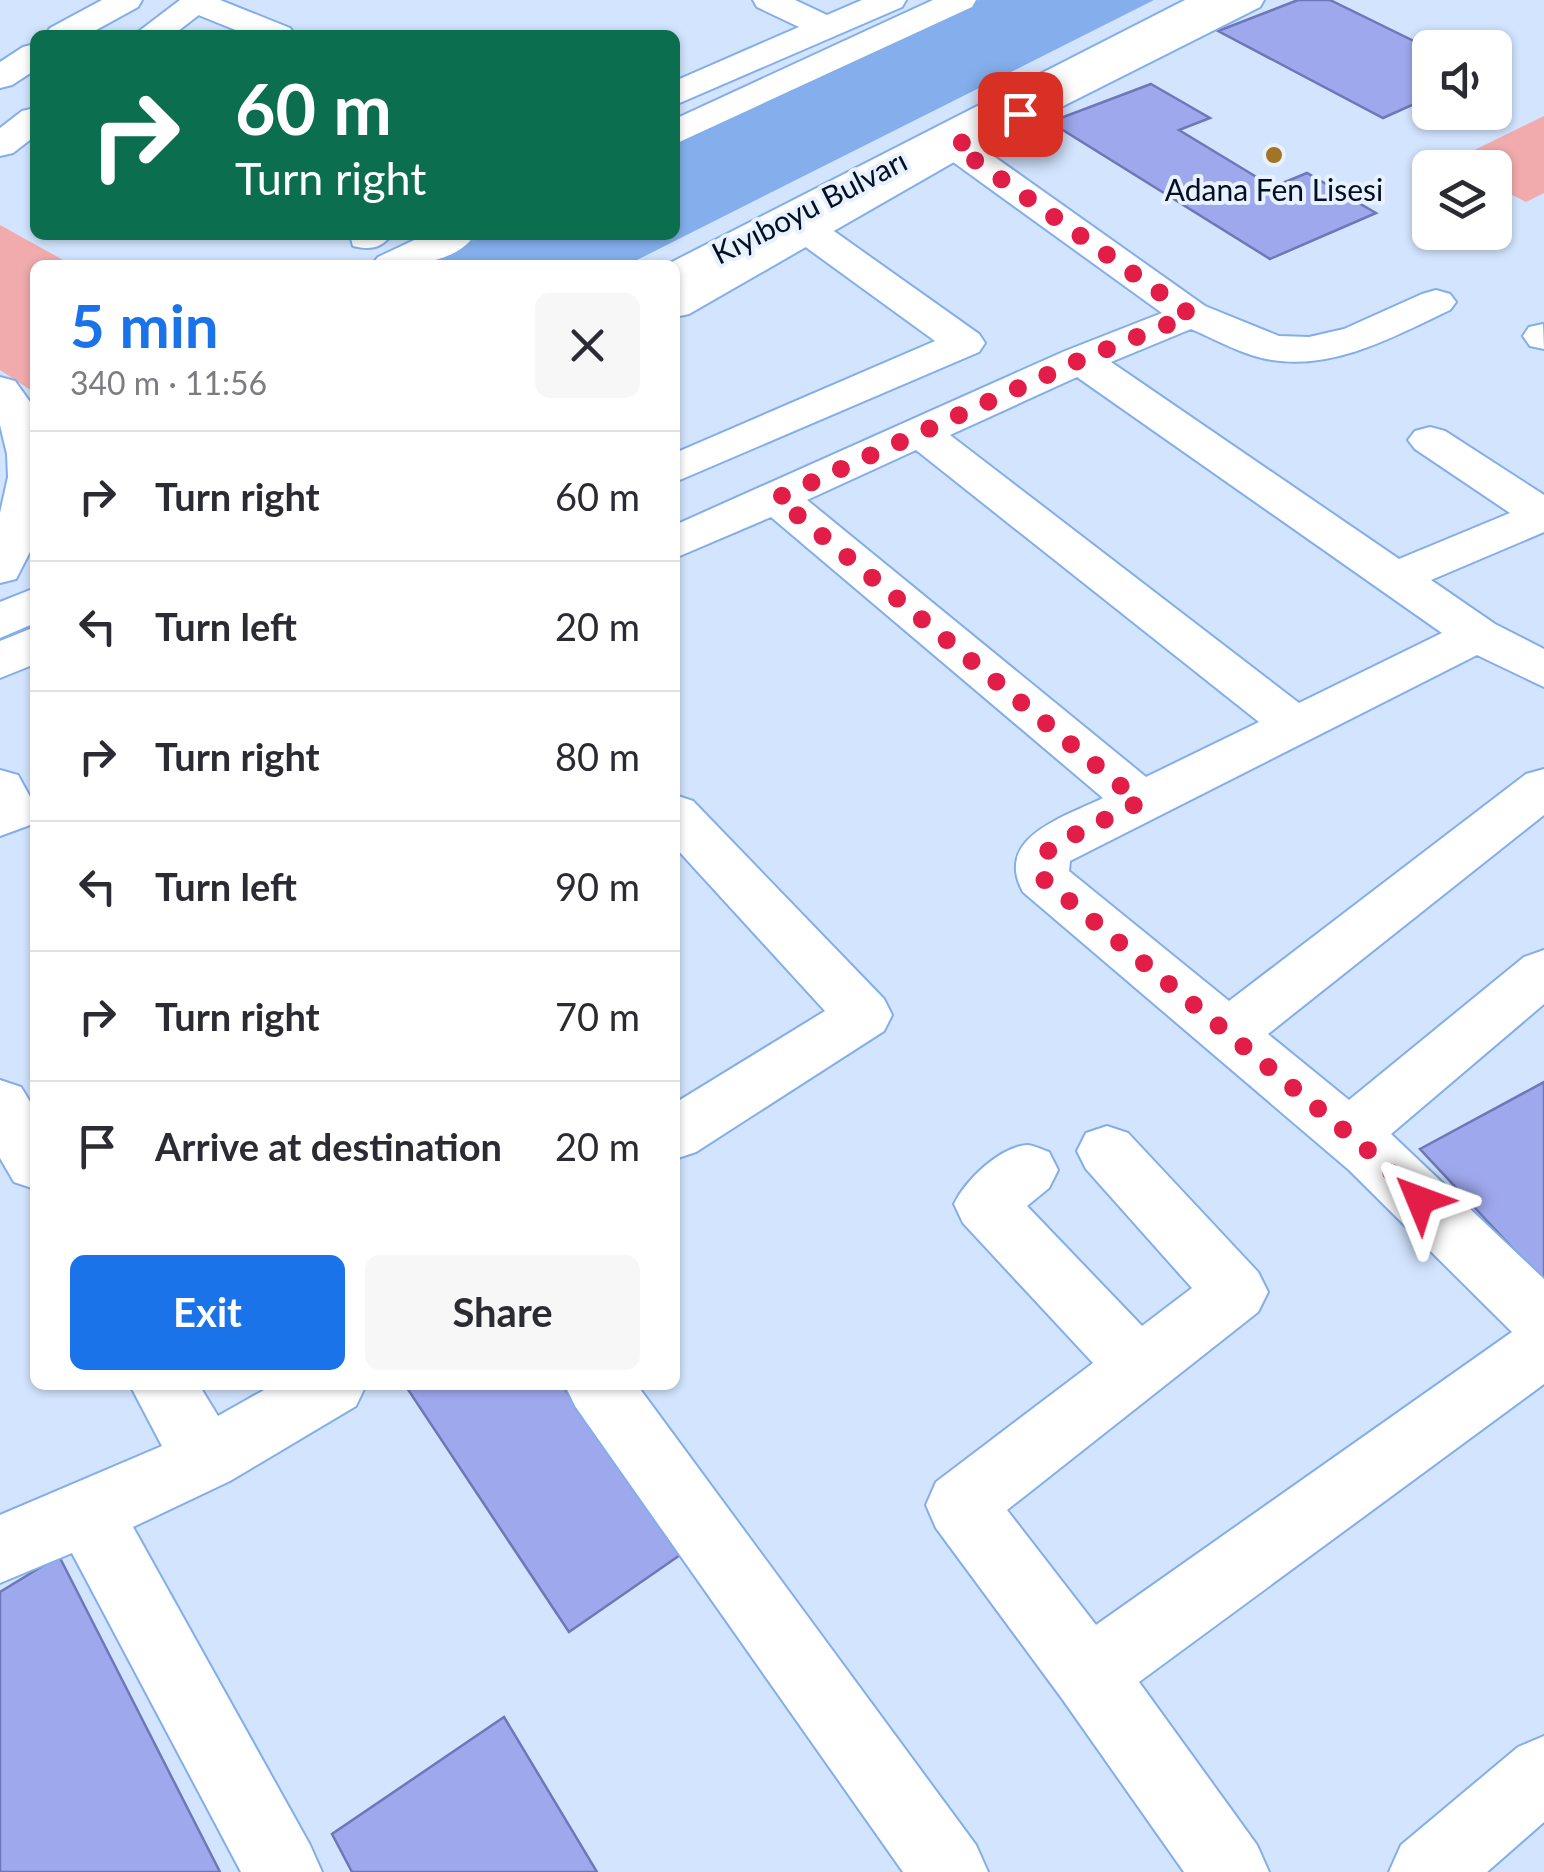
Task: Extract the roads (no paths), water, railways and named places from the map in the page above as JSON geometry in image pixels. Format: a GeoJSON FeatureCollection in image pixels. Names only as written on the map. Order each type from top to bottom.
{"type":"FeatureCollection","features":[{"type":"Feature","properties":{"kind":"street"},"geometry":{"type":"LineString","coordinates":[[71,30],[126,0]]}},
{"type":"Feature","properties":{"kind":"street"},"geometry":{"type":"LineString","coordinates":[[768,0],[827,28]]}},
{"type":"Feature","properties":{"kind":"street"},"geometry":{"type":"LineString","coordinates":[[680,92],[890,0]]}},
{"type":"Feature","properties":{"kind":"street"},"geometry":{"type":"LineString","coordinates":[[680,131],[960,0]]}},
{"type":"Feature","properties":{"kind":"street","name":"Kıyıboyu Bulvarı"},"geometry":{"type":"LineString","coordinates":[[680,273],[1210,0]]}},
{"type":"Feature","properties":{"kind":"street"},"geometry":{"type":"LineString","coordinates":[[680,302],[810,232],[955,146],[1248,0]]}},
{"type":"Feature","properties":{"kind":"street"},"geometry":{"type":"LineString","coordinates":[[158,30],[200,1],[267,30]]}},
{"type":"Feature","properties":{"kind":"street"},"geometry":{"type":"LineString","coordinates":[[0,78],[30,57]]}},
{"type":"Feature","properties":{"kind":"street"},"geometry":{"type":"LineString","coordinates":[[0,145],[30,123]]}},
{"type":"Feature","properties":{"kind":"street"},"geometry":{"type":"LineString","coordinates":[[955,146],[1191,315],[1274,348],[1309,349],[1356,339],[1436,302]]}},
{"type":"Feature","properties":{"kind":"street"},"geometry":{"type":"LineString","coordinates":[[680,466],[965,344],[810,232]]}},
{"type":"Feature","properties":{"kind":"street"},"geometry":{"type":"LineString","coordinates":[[377,246],[420,240]]}},
{"type":"Feature","properties":{"kind":"street"},"geometry":{"type":"LineString","coordinates":[[680,541],[1080,360],[1191,315]]}},
{"type":"Feature","properties":{"kind":"street"},"geometry":{"type":"LineString","coordinates":[[1080,360],[1478,635],[1544,670]]}},
{"type":"Feature","properties":{"kind":"street"},"geometry":{"type":"LineString","coordinates":[[0,390],[30,435]]}},
{"type":"Feature","properties":{"kind":"street"},"geometry":{"type":"LineString","coordinates":[[921,432],[1295,725]]}},
{"type":"Feature","properties":{"kind":"street"},"geometry":{"type":"LineString","coordinates":[[1430,440],[1544,515]]}},
{"type":"Feature","properties":{"kind":"street"},"geometry":{"type":"LineString","coordinates":[[0,568],[23,514],[30,447]]}},
{"type":"Feature","properties":{"kind":"street"},"geometry":{"type":"LineString","coordinates":[[777,498],[1140,802]]}},
{"type":"Feature","properties":{"kind":"street"},"geometry":{"type":"LineString","coordinates":[[1395,578],[1544,515]]}},
{"type":"Feature","properties":{"kind":"street"},"geometry":{"type":"LineString","coordinates":[[0,622],[30,607]]}},
{"type":"Feature","properties":{"kind":"street"},"geometry":{"type":"LineString","coordinates":[[1478,635],[1054,845],[1044,855],[1042,878],[1348,1135],[1544,1321]]}},
{"type":"Feature","properties":{"kind":"street"},"geometry":{"type":"LineString","coordinates":[[0,662],[30,646]]}},
{"type":"Feature","properties":{"kind":"street"},"geometry":{"type":"LineString","coordinates":[[1227,1034],[1544,788]]}},
{"type":"Feature","properties":{"kind":"street"},"geometry":{"type":"LineString","coordinates":[[680,819],[864,1015],[680,1131]]}},
{"type":"Feature","properties":{"kind":"street"},"geometry":{"type":"LineString","coordinates":[[1348,1135],[1544,972]]}},
{"type":"Feature","properties":{"kind":"street"},"geometry":{"type":"LineString","coordinates":[[0,1104],[30,1155]]}},
{"type":"Feature","properties":{"kind":"street"},"geometry":{"type":"LineString","coordinates":[[1107,1151],[1236,1292],[960,1504],[1090,1674],[1230,1872]]}},
{"type":"Feature","properties":{"kind":"street"},"geometry":{"type":"LineString","coordinates":[[1028,1170],[984,1204],[1139,1367]]}},
{"type":"Feature","properties":{"kind":"street"},"geometry":{"type":"LineString","coordinates":[[1090,1674],[1544,1347]]}},
{"type":"Feature","properties":{"kind":"street"},"geometry":{"type":"LineString","coordinates":[[166,1390],[206,1459]]}},
{"type":"Feature","properties":{"kind":"street"},"geometry":{"type":"LineString","coordinates":[[0,1549],[88,1514],[206,1459],[324,1390]]}},
{"type":"Feature","properties":{"kind":"street"},"geometry":{"type":"LineString","coordinates":[[602,1390],[949,1872]]}},
{"type":"Feature","properties":{"kind":"street"},"geometry":{"type":"LineString","coordinates":[[88,1514],[283,1872]]}},
{"type":"Feature","properties":{"kind":"street"},"geometry":{"type":"LineString","coordinates":[[1428,1872],[1544,1773]]}},
{"type":"Feature","properties":{"kind":"water"},"geometry":{"type":"Polygon","coordinates":[[[979,0],[1154,0],[680,238],[680,143],[979,0]]]}},
{"type":"Feature","properties":{"kind":"water"},"geometry":{"type":"Polygon","coordinates":[[[474,240],[677,240],[637,260],[432,260],[474,240]]]}},
{"type":"Feature","properties":{"kind":"place","name":"Adana Fen Lisesi"},"geometry":{"type":"Point","coordinates":[1274,155]}}]}
